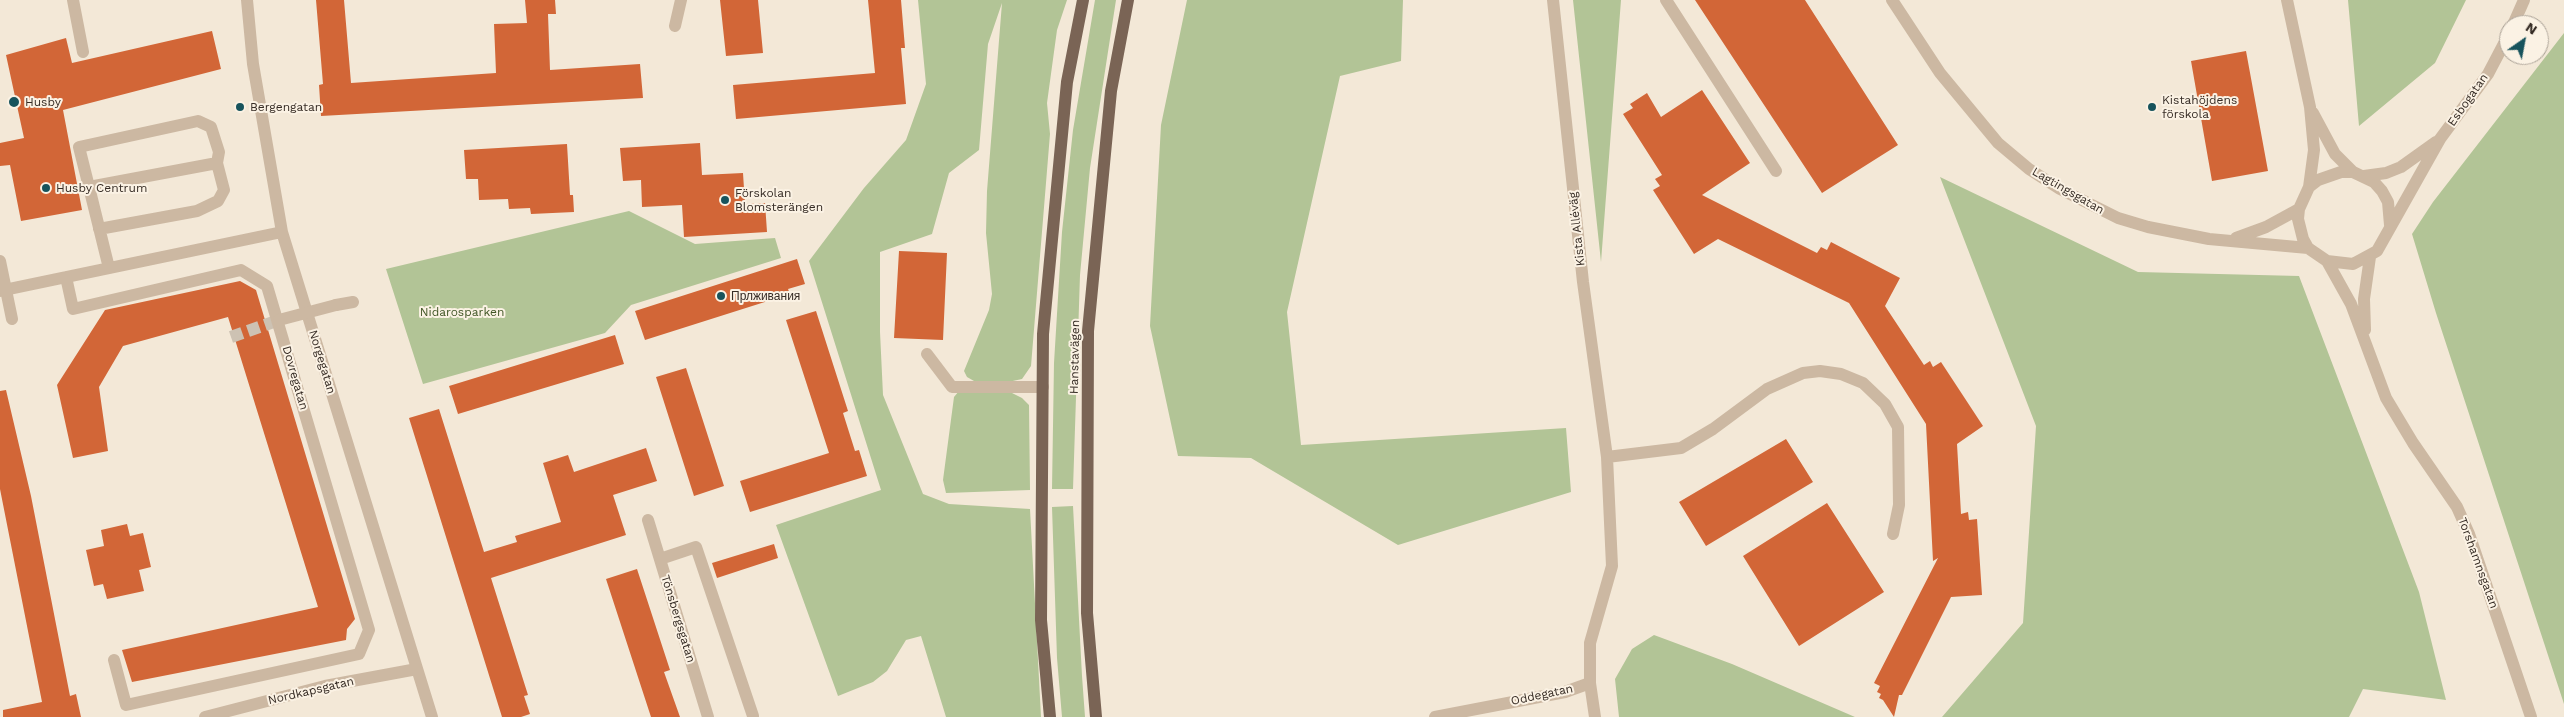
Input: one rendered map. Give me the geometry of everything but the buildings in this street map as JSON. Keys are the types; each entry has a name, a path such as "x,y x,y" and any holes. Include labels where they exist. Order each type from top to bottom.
{"main road":[{"path":"1050,717 1041,620 1043,334 1067,82 1083,0"},
{"name":"Hanstavägen","path":"1096,717 1086,613 1088,331 1111,91 1128,0"}],"street":[{"path":"73,0 83,52"},
{"name":"Norgegatan","path":"247,0 253,64 282,232 432,717"},
{"path":"675,26 681,0"},
{"name":"Kista Alléväg","path":"1552,0 1583,282 1607,457 1612,566 1590,643 1590,683 1595,717"},
{"path":"1666,0 1776,171"},
{"name":"Lagtingsgatan","path":"1892,0 1940,73 1998,142 2029,169 2060,189 2118,218 2178,234 2308,248"},
{"path":"2287,0 2310,106 2314,150 2309,188 2299,209 2299,230 2308,248 2327,261 2345,265 2370,257 2384,243 2390,225 2390,213 2385,196 2374,182 2358,174 2335,154 2310,106"},
{"path":"2517,15 2524,0"},
{"name":"Esbogatan","path":"2390,225 2440,139 2488,74 2499,53"},
{"path":"99,229 197,211 218,201 224,190 217,163 219,152 211,127 198,121 79,147 88,187 99,229 110,268"},
{"name":"Esbogatan","path":"2358,174 2386,173 2401,167 2440,139"},
{"path":"88,187 217,163"},
{"path":"2309,188 2329,174 2358,174"},
{"name":"Lagtingsgatan","path":"2231,240 2266,227 2299,209"},
{"path":"0,291 282,232"},
{"name":"Torshamnsgatan","path":"2366,338 2364,299 2370,257"},
{"path":"0,261 12,319"},
{"name":"Torshamnsgatan","path":"2327,261 2351,304 2366,338 2386,398 2413,444 2457,507 2470,534 2531,717"},
{"name":"Dovregatan","path":"66,277 73,309 241,270 267,286 369,630 359,654 126,705 114,660"},
{"path":"279,320 336,304 353,302"},
{"path":"927,354 952,387 1043,387"},
{"path":"1607,457 1681,448 1713,430 1767,389 1803,372 1820,371 1841,374 1863,384 1871,390 1885,404 1898,427 1899,505 1893,534"},
{"name":"Tönsbergsgatan","path":"648,520 708,717"},
{"path":"660,559 696,547 753,716"},
{"path":"318,664 325,686"},
{"name":"Nordkapsgatan","path":"205,717 325,686 417,669"},
{"name":"Oddegatan","path":"1435,717 1565,692 1590,683"}],"green space":[{"path":"918,0 1067,0 1057,30 1047,103 1050,134 1031,366 1022,379 1008,382 974,381 967,377 964,371 989,310 992,294 986,233 987,191 1002,3 988,44 979,150 949,173 932,234 880,252 880,332 883,395 923,494 949,504 1030,509 1041,717 946,717 921,636 906,640 887,671 873,682 838,696 776,525 881,490 809,261 864,188 906,140 926,84"},
{"path":"1095,0 1116,0 1090,168 1080,275 1073,489 1052,489 1054,363 1062,232 1073,130"},
{"path":"1187,0 1403,0 1401,61 1340,76 1287,312 1301,445 1566,428 1571,492 1398,545 1251,458 1178,456 1150,326 1161,125"},
{"path":"1573,0 1621,0 1601,262"},
{"path":"2348,0 2466,0 2435,63 2359,126"},
{"path":"2564,33 2564,704 2412,234 2433,202 2539,65 2549,65 2549,52"},
{"path":"1940,177 2138,272 2299,276 2419,592 2446,700 2363,689 2349,717 1942,717 2023,623 2036,426"},
{"name":"Nidarosparken","path":"629,211 695,244 775,238 781,258 631,305 605,333 423,384 386,269"},
{"path":"959,391 1012,393 1022,398 1029,405 1030,490 946,493 943,480 954,397"},
{"path":"1073,506 1085,717 1062,717 1057,658 1052,507"},
{"path":"1654,635 1732,664 1855,717 1619,717 1615,679 1632,649"}],"tunnel":[{"path":"231,337 279,320"}],"place":[{"name":"Husby","path":"14,102"},
{"name":"Bergengatan","path":"240,107"},
{"name":"Kistahöjdens förskola","path":"2152,107"},
{"name":"Husby Centrum","path":"46,188"},
{"name":"Förskolan Blomsterängen","path":"725,200"},
{"name":"Прлживания","path":"721,296"}]}
